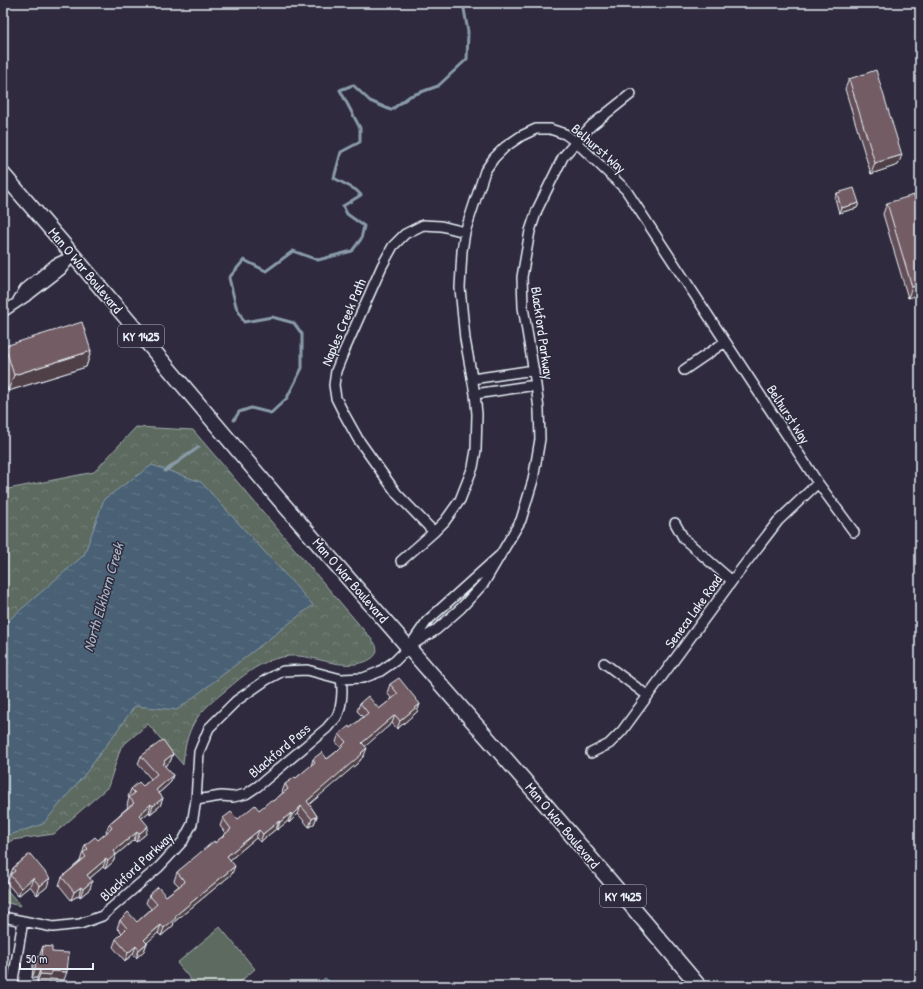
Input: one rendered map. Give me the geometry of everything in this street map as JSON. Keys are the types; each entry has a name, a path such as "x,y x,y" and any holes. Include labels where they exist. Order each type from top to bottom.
{"main road":[{"name":"Man O War Boulevard","path":"3,174 278,498 546,805 699,986"}],"street":[{"name":"Blackford Parkway","path":"409,647 436,630 461,608 484,583 521,520 533,480 540,439 536,385 523,307 522,277 525,252 530,231 542,198 563,157 592,125 631,94"},
{"name":"Belhurst Way","path":"401,561 445,522 460,500 473,467 478,432 475,394 465,339 460,288 462,251 465,232 485,171 494,158 505,147 520,136 536,129 550,129 565,134 576,142 626,190 818,483 854,532"},
{"name":"Naples Creek Path","path":"434,532 398,494 358,439 336,398 334,385 336,371 342,356 382,266 394,246 405,234 423,226 441,226 465,232"},
{"path":"3,312 30,294 61,270 73,255"},
{"path":"684,370 725,342"},
{"path":"472,379 534,370"},
{"path":"475,394 536,385"},
{"name":"Seneca Lake Road","path":"591,753 609,744 622,731 778,520 818,483"},
{"path":"675,523 684,539 732,581"},
{"name":"Blackford Parkway","path":"3,917 54,927 80,924 102,916 159,867 184,841 192,824 196,800 199,752 209,728 236,701 266,680 283,671 307,670 342,679 363,678 379,672 395,661 409,647 427,621 499,556"},
{"path":"604,663 648,696"},
{"name":"Blackford Pass","path":"196,800 221,796 233,797 246,794 258,786 327,728 336,717 340,706 342,679"},
{"path":"12,986 23,921"}],"green space":[{"path":"136,427 193,430 374,642 377,647 377,651 372,658 355,664 338,664 306,657 289,656 270,660 254,668 217,698 195,721 185,748 183,765 148,724 121,747 108,787 54,834 12,840 3,848 3,490 94,472"},
{"path":"3,885 21,906 3,902"},
{"path":"220,927 255,969 235,986 196,986 177,963"}],"water":[{"path":"152,465 201,482 313,605 177,710 135,706 86,773 43,824 3,837 3,625 84,555 104,499"},
{"path":"325,978 335,986 315,986"}],"building":[{"path":"876,70 902,155 875,163 849,79"},
{"path":"854,188 859,203 841,208 837,193"},
{"path":"914,195 920,215 920,285 912,287 887,203"},
{"path":"82,322 91,351 14,375 5,346"},
{"path":"399,678 420,704 400,721 395,715 362,743 367,748 361,753 362,754 307,801 317,816 312,819 301,806 292,815 291,813 263,834 259,830 227,856 235,866 175,916 176,918 164,928 161,925 156,929 144,940 147,943 139,950 136,946 128,953 116,939 127,928 120,920 128,912 137,922 157,904 149,895 158,887 166,896 185,882 177,872 214,841 215,843 231,829 223,818 231,812 238,819 255,805 259,810 288,789 285,784 295,777 296,778 315,762 313,759 322,752 327,759 335,753 346,742 339,734 349,726 350,728 368,713 360,703 368,696 379,709 398,694 390,684"},
{"path":"163,740 173,754 164,761 165,763 163,764 173,775 156,790 163,798 153,806 151,804 139,815 148,826 139,834 137,832 114,851 116,854 108,861 106,859 87,875 92,881 83,889 81,887 74,892 62,877 86,857 83,853 88,849 85,845 95,837 98,840 112,828 109,824 134,803 129,797 135,793 131,789 139,782 143,786 157,774 141,756"},
{"path":"30,854 50,878 40,886 33,878 21,888 10,875 15,871 13,868"},
{"path":"43,946 52,947 52,952 69,953 67,972 51,971 51,975 40,974 40,970 35,970 36,957 42,957"}],"waterway":[{"name":"North Elkhorn Creek","path":"234,420 239,412 251,408 271,413 287,398 302,368 302,334 294,323 272,317 244,322 236,306 229,278 244,260 266,271 293,251 318,260 352,251 361,239 364,226 347,214 343,206 361,195 356,190 334,178 341,152 360,142 360,128 340,90 353,85 370,101 391,110 410,96 438,86 467,59 468,32 463,3"},
{"name":"North Elkhorn Creek","path":"165,471 199,447"}]}
